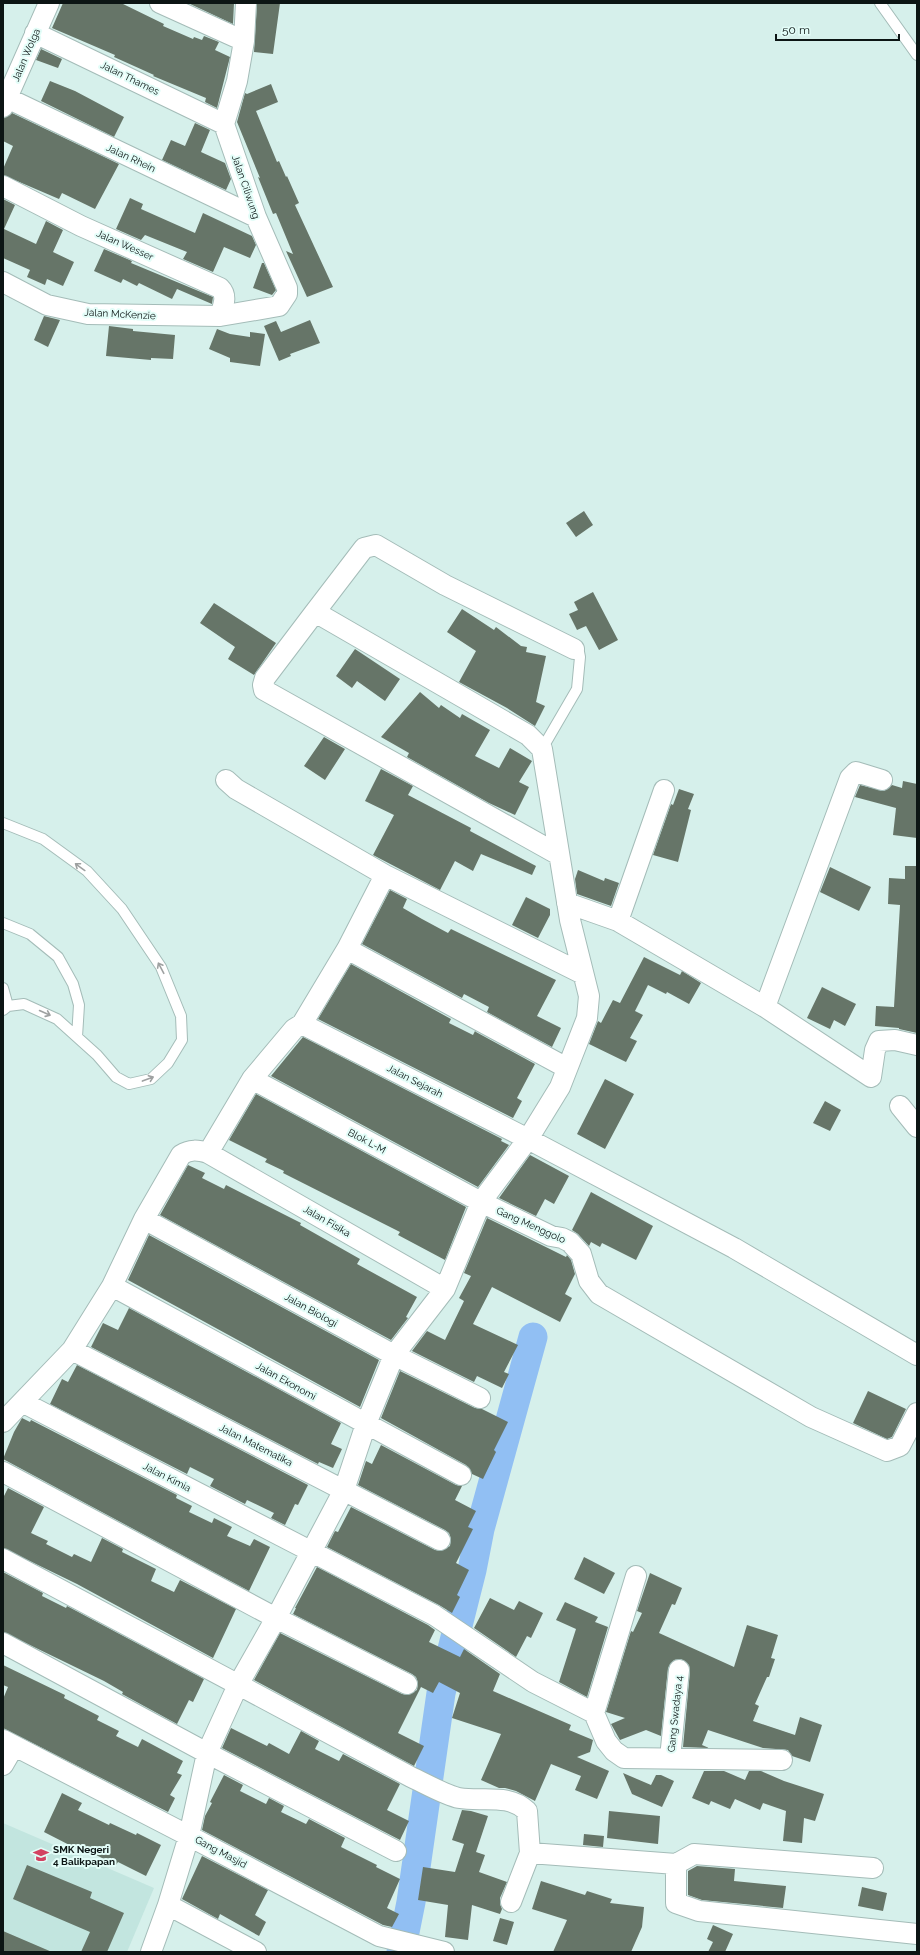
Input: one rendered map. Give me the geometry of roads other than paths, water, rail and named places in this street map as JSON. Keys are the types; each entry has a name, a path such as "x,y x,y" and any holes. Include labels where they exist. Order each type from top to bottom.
{"street":[{"name":"Jalan Wolga","path":"5,103 49,3"},
{"path":"160,3 244,41"},
{"path":"224,124 237,81 244,41 246,3"},
{"name":"Jalan Thames","path":"35,33 224,124"},
{"name":"Jalan Rhein","path":"5,103 256,217"},
{"name":"Jalan Ciliwung","path":"220,316 280,306 287,294 287,288 256,217 224,124"},
{"name":"Jalan Wesser","path":"3,186 82,226 215,285 223,291 224,295 220,316"},
{"name":"Jalan McKenzie","path":"3,282 47,305 88,314 220,316"},
{"path":"559,855 264,690 263,685 265,678 364,548 376,545 445,585 574,649"},
{"path":"150,1952 168,1905 189,1836 207,1753 238,1685 276,1618 344,1490 366,1424 394,1355 445,1289 481,1202 528,1139 560,1087 587,1018 589,996 567,902 542,749 528,735 315,612"},
{"path":"765,1007 850,778 856,772 882,780"},
{"path":"226,780 236,789 385,875 583,974"},
{"path":"618,921 664,790"},
{"path":"3,1422 24,1403 72,1350 112,1286 144,1219 181,1155 186,1152 194,1151 208,1153 252,1079 294,1029 302,1024 347,949 385,875"},
{"path":"567,902 618,921 765,1007 871,1077 875,1050 878,1041 895,1040 917,1045"},
{"path":"347,949 567,1068"},
{"name":"Jalan Sejarah","path":"302,1024 528,1139 734,1248 917,1355"},
{"name":"Blok L-M","path":"252,1079 481,1202"},
{"path":"900,1106 917,1127"},
{"name":"Jalan Fisika","path":"208,1153 445,1289"},
{"name":"Gang Menggolo","path":"481,1202 551,1236 562,1238 570,1242 581,1254 589,1281 599,1294 811,1417 886,1451 900,1446 917,1413"},
{"name":"Jalan Biologi","path":"144,1219 394,1355 480,1398"},
{"name":"Jalan Ekonomi","path":"112,1286 461,1475"},
{"name":"Jalan Matematika","path":"72,1350 440,1540"},
{"name":"Jalan Kimia","path":"24,1403 311,1550 434,1615 533,1682 594,1713"},
{"path":"3,1472 276,1618 407,1684"},
{"path":"3,1559 411,1777 458,1798 510,1800 520,1804 527,1810 530,1853 511,1902"},
{"path":"636,1576 594,1713 606,1741 614,1752 624,1758 782,1760"},
{"path":"3,1643 207,1753 396,1851"},
{"name":"Gang Swadaya 4","path":"670,1758 679,1670"},
{"path":"3,1766 8,1743"},
{"name":"Gang Masjid","path":"8,1743 379,1936 441,1952"},
{"path":"530,1853 676,1864 694,1854 873,1868"},
{"path":"676,1864 676,1902 699,1911 917,1934"},
{"path":"168,1905 256,1952"}],"lane":[{"path":"880,3 917,55"},
{"path":"542,749 577,689 580,657 579,652 574,649"},
{"path":"3,823 42,839 86,871 122,908 161,967 182,1016 182,1040 168,1063 151,1079 129,1084 116,1077 57,1019 24,1004 6,1008 3,988"},
{"path":"3,922 30,934 58,957 73,984 79,1005 77,1037"}],"waterway":[{"path":"401,1952 411,1902 441,1693 472,1570 480,1529 533,1337"}],"place":[{"name":"SMK Negeri 4 Balikpapan","path":"41,1855"}]}
